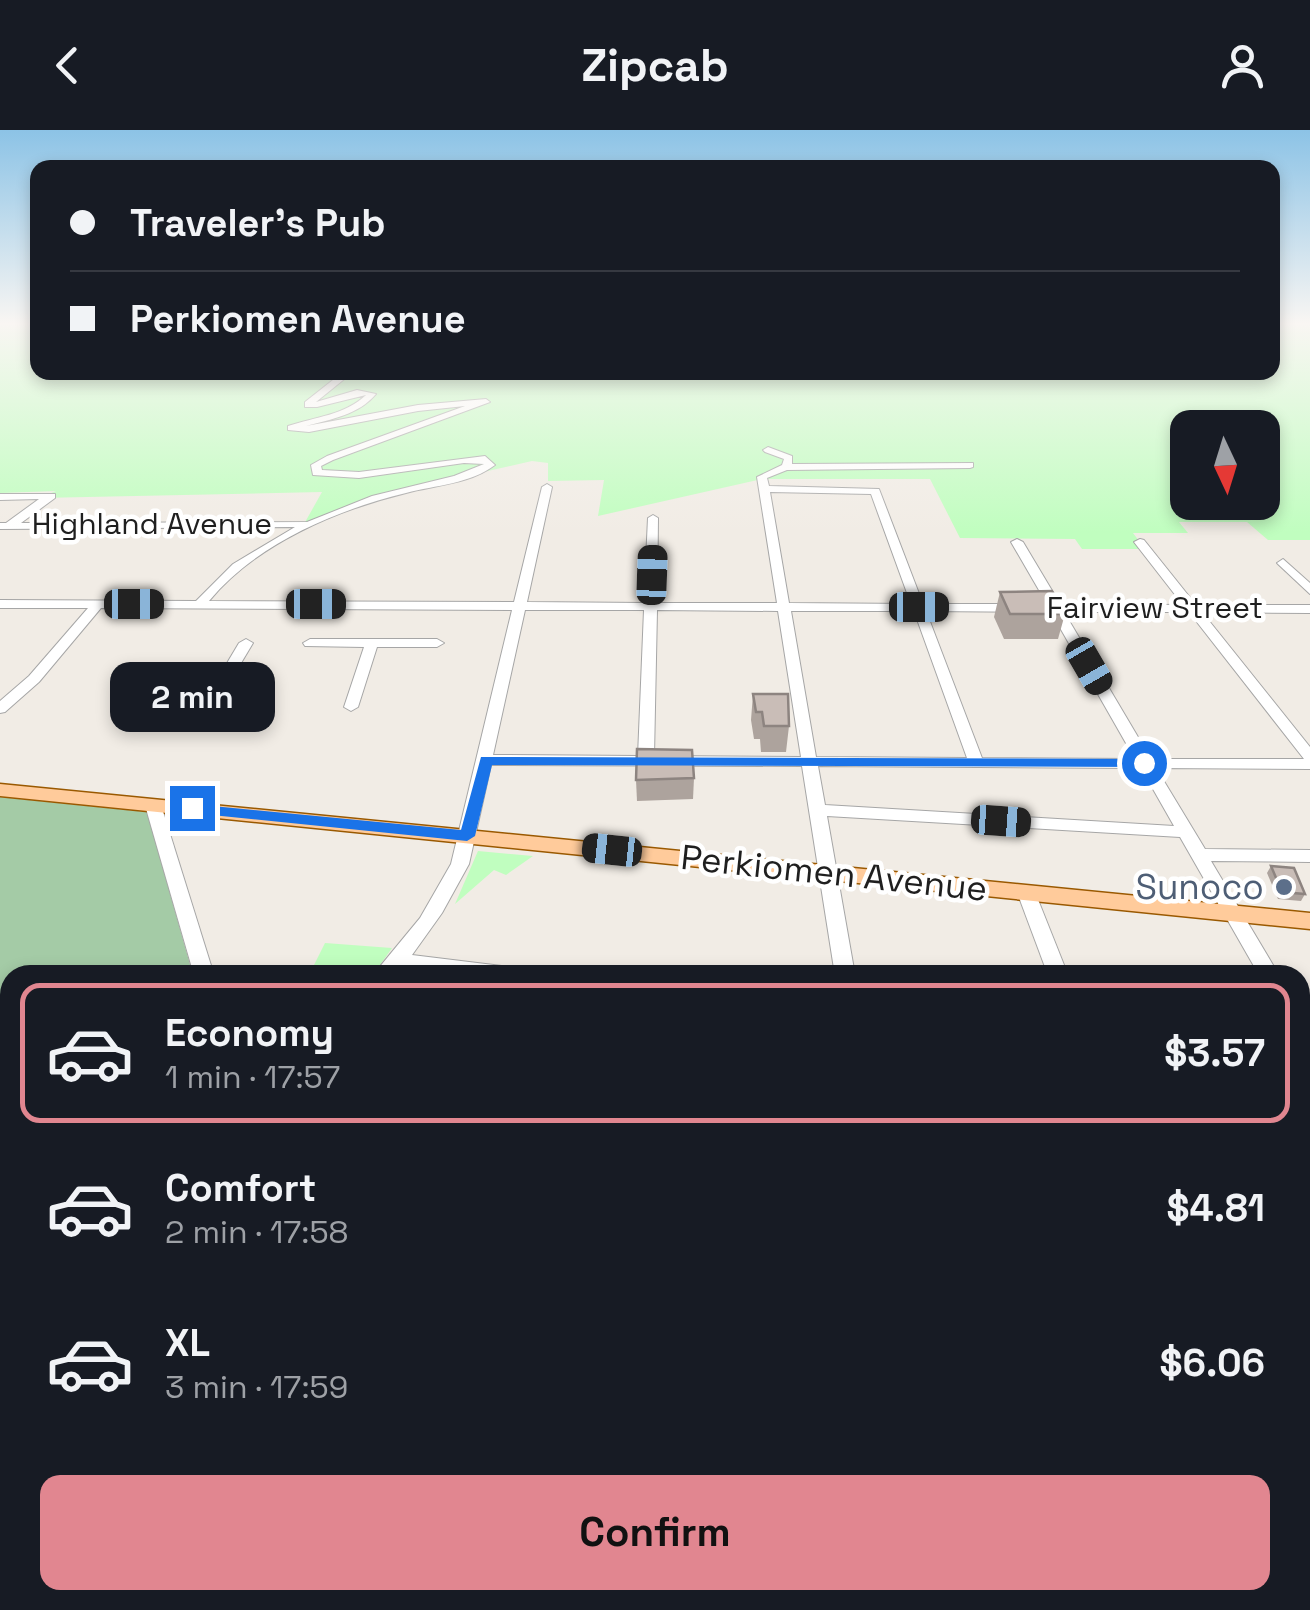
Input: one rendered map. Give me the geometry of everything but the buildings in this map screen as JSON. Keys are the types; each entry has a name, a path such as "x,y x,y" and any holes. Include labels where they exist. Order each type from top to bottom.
{"main road":[{"name":"Perkiomen Avenue","path":"0,790 1310,921"}],"street":[{"path":"322,394 308,405 328,404 351,394"},
{"path":"200,604 223,578 304,524 399,491 468,476 490,465 485,459 454,459 360,474 317,473 316,465 330,458 486,402 426,407 309,429 291,428 326,419 368,400 370,394"},
{"path":"768,450 790,461 762,477 763,489 843,965"},
{"path":"782,467 970,465"},
{"path":"392,965 446,896 467,836 546,487"},
{"path":"763,489 875,491 976,762"},
{"path":"0,498 50,496 5,525"},
{"path":"646,761 653,518"},
{"name":"Highland Avenue","path":"5,525 304,524"},
{"path":"1018,542 1263,965"},
{"path":"1140,542 1310,761"},
{"path":"1283,563 1310,590"},
{"name":"Fairview Street","path":"0,604 1310,609"},
{"path":"0,709 34,679 98,604"},
{"path":"215,695 246,642"},
{"path":"310,642 436,642"},
{"path":"351,707 372,643"},
{"path":"486,760 1310,761"},
{"path":"153,805 201,965"},
{"path":"817,810 1185,832"},
{"path":"1199,855 1310,856"},
{"path":"1026,892 1054,965"}],"green space":[{"path":"0,394 1310,394 1310,540 1268,540 1247,522 1179,522 1188,533 1133,533 1145,549 1082,549 1075,539 960,538 930,479 762,479 598,516 604,480 548,481 548,463 532,461 399,491 304,524 322,492 39,498 56,491 0,493"},
{"path":"0,797 147,812 190,965 0,965"},
{"path":"478,851 533,856 506,875 494,870 455,904"},
{"path":"325,943 392,948 380,965 314,965"}],"place":[{"name":"Sunoco","path":"1284,887"}],"route":[{"path":"192,808 467,836 486,760 1144,763"}]}
